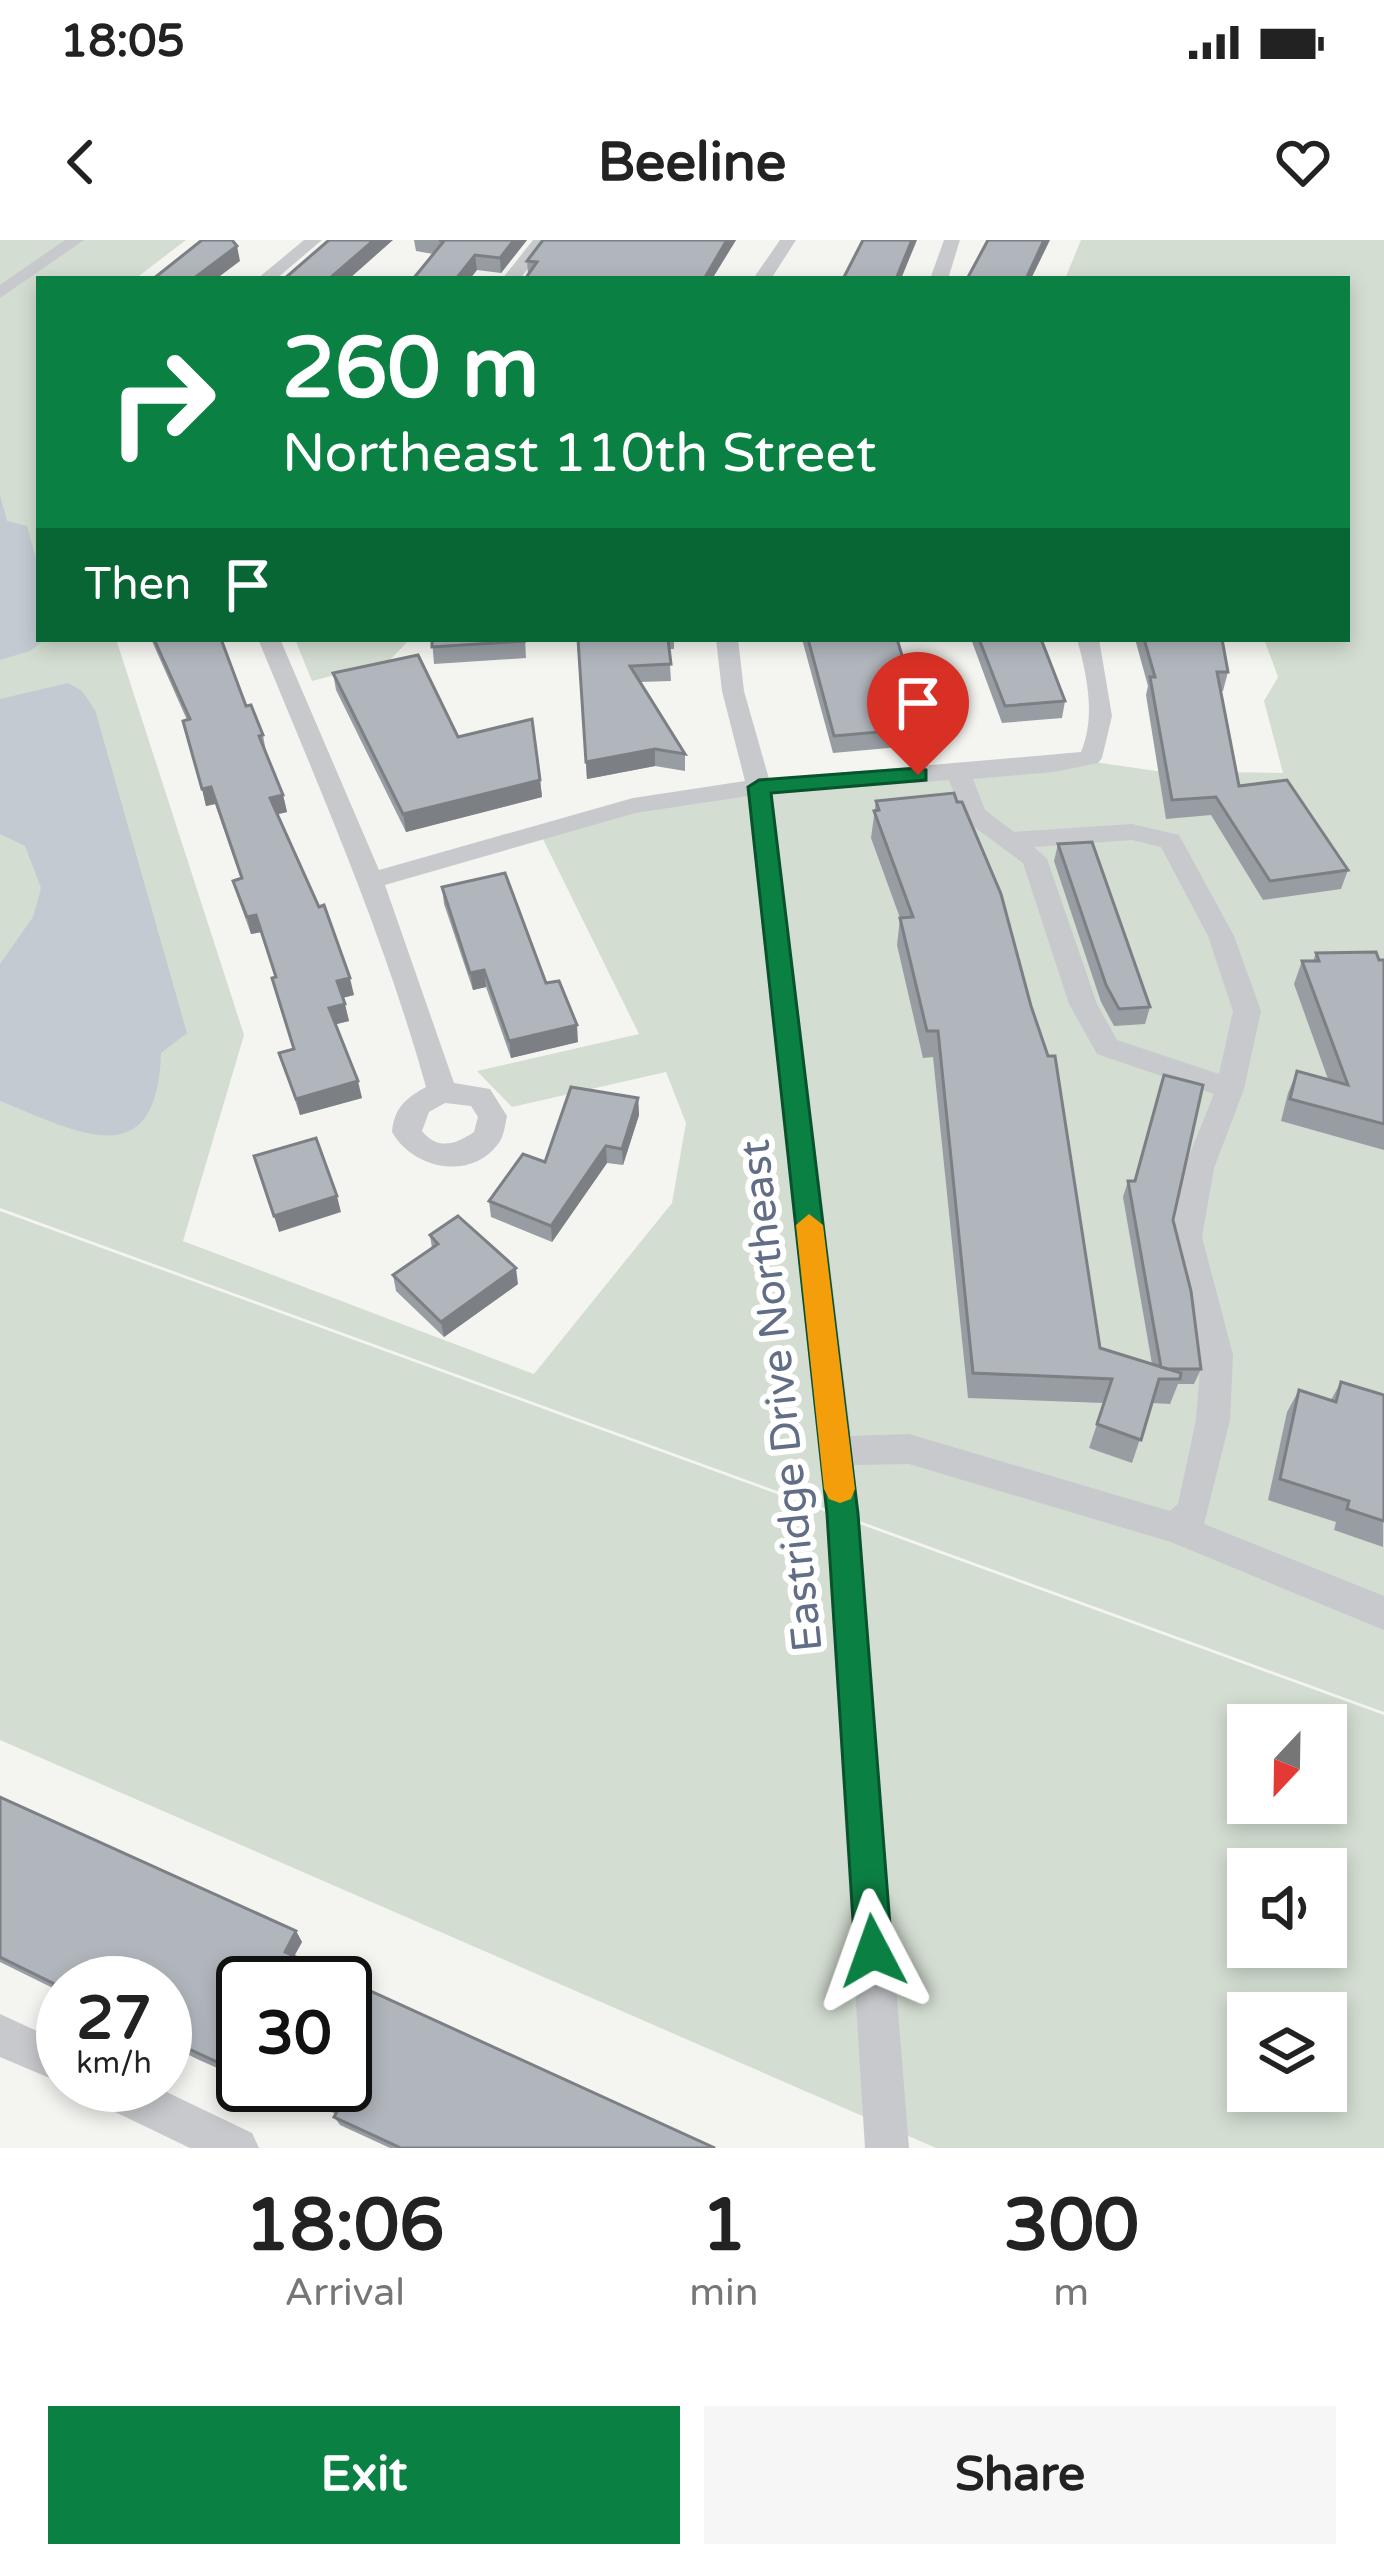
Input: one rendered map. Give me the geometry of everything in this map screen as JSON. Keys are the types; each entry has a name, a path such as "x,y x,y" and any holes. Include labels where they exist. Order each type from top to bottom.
{"street":[{"path":"0,293 76,240"},
{"path":"270,276 314,240"},
{"path":"513,276 542,240"},
{"path":"764,276 788,240"},
{"path":"940,276 952,240"},
{"path":"270,642 372,880 416,1000 442,1092"},
{"name":"Eastridge Drive Northeast","path":"727,642 734,691 759,787 836,1451 887,2148"},
{"path":"372,880 632,806 759,787 1090,758 1101,740 1101,724 1088,642"},
{"path":"958,772 974,814 1034,859 1083,1004 1107,1047 1230,1089"},
{"path":"1010,840 1132,832 1170,841 1221,936 1247,1011 1230,1089 1199,1168 1187,1237 1217,1355 1214,1420 1192,1512 1174,1528"},
{"path":"836,1451 909,1449 1174,1528 1384,1613"},
{"path":"0,2035 36,2052"},
{"path":"162,2112 237,2148"}],"shaded area":[{"path":"0,240 186,240 139,276 36,276 36,642 117,642 244,1035 183,1241 534,1374 672,1203 686,1123 666,1072 512,1107 477,1071 639,1034 539,831 633,806 1081,760 1156,771 1283,773 1264,701 1278,677 1265,642 1350,642 1350,276 1066,276 1081,240 1384,240 1384,1712 0,1208"},
{"path":"0,495 7,521 27,526 36,558 36,642 42,642 0,660"},
{"path":"296,642 407,642 389,661 312,681"},
{"path":"68,683 82,691 95,710 187,1033 161,1053 156,1092 145,1118 128,1131 107,1136 57,1124 0,1101 0,964 33,917 41,888 25,846 0,834 0,699"},
{"path":"0,1211 1384,1715 1384,2148 936,2148 0,1740"}],"building":[{"path":"202,240 232,240 237,246 197,276 157,276"},
{"path":"329,240 374,240 332,276 287,276"},
{"path":"439,240 514,240 500,258 475,255 458,276 415,276 444,241"},
{"path":"543,240 727,240 706,276 527,276 537,262 527,261"},
{"path":"863,240 912,240 897,276 845,276"},
{"path":"988,240 1044,240 1027,276 969,276"},
{"path":"155,642 222,642 246,706 251,705 263,735 259,736 283,795 270,798 319,907 324,905 350,978 337,981 345,1004 329,1008 358,1081 296,1099 279,1053 294,1049 272,978 276,977 256,915 247,917 233,881 242,878 211,787 202,789 183,721 190,719"},
{"path":"432,642 510,642 432,647"},
{"path":"578,642 668,642 671,664 630,666 685,754 655,749 586,762"},
{"path":"809,642 898,642 924,728 834,736"},
{"path":"980,642 1042,642 1065,701 1005,706"},
{"path":"1145,642 1223,642 1228,672 1217,672 1239,786 1287,780 1348,870 1270,881 1216,797 1172,800 1150,677 1155,677"},
{"path":"418,655 458,737 532,719 540,780 403,814 333,673"},
{"path":"954,793 1001,894 1031,1006 1048,1056 1055,1056 1100,1348 1181,1373 1180,1379 1159,1379 1141,1440 1097,1424 1112,1379 973,1373 938,1031 927,1031 900,918 913,917 874,811 879,810 876,801"},
{"path":"1092,842 1150,1007 1119,1009 1106,985 1058,844"},
{"path":"505,873 546,983 559,981 577,1025 509,1041 484,970 470,973 442,887"},
{"path":"1376,952 1384,960 1384,1124 1290,1099 1297,1071 1348,1085 1302,961 1319,961 1316,953"},
{"path":"1164,1075 1203,1085 1173,1220 1191,1291 1201,1369 1161,1367 1128,1181 1135,1181"},
{"path":"571,1087 638,1098 622,1149 606,1146 551,1226 489,1201 523,1154 545,1162"},
{"path":"316,1138 337,1196 274,1216 254,1156"},
{"path":"458,1216 516,1268 441,1322 393,1275 438,1244 430,1235"},
{"path":"1341,1382 1384,1395 1384,1521 1347,1509 1349,1501 1280,1479 1299,1390 1336,1402"},
{"path":"0,1797 296,1931 285,1952 294,1956 216,1956 216,2061 192,2050 192,1956 36,1956 36,1975 0,1957"},
{"path":"372,1992 715,2148 401,2148 334,2117 337,2112 372,2112"}],"slow traffic":[{"path":"809,1225 840,1489"}],"route":[{"path":"873,1951 843,1514 759,787 918,775"}]}
